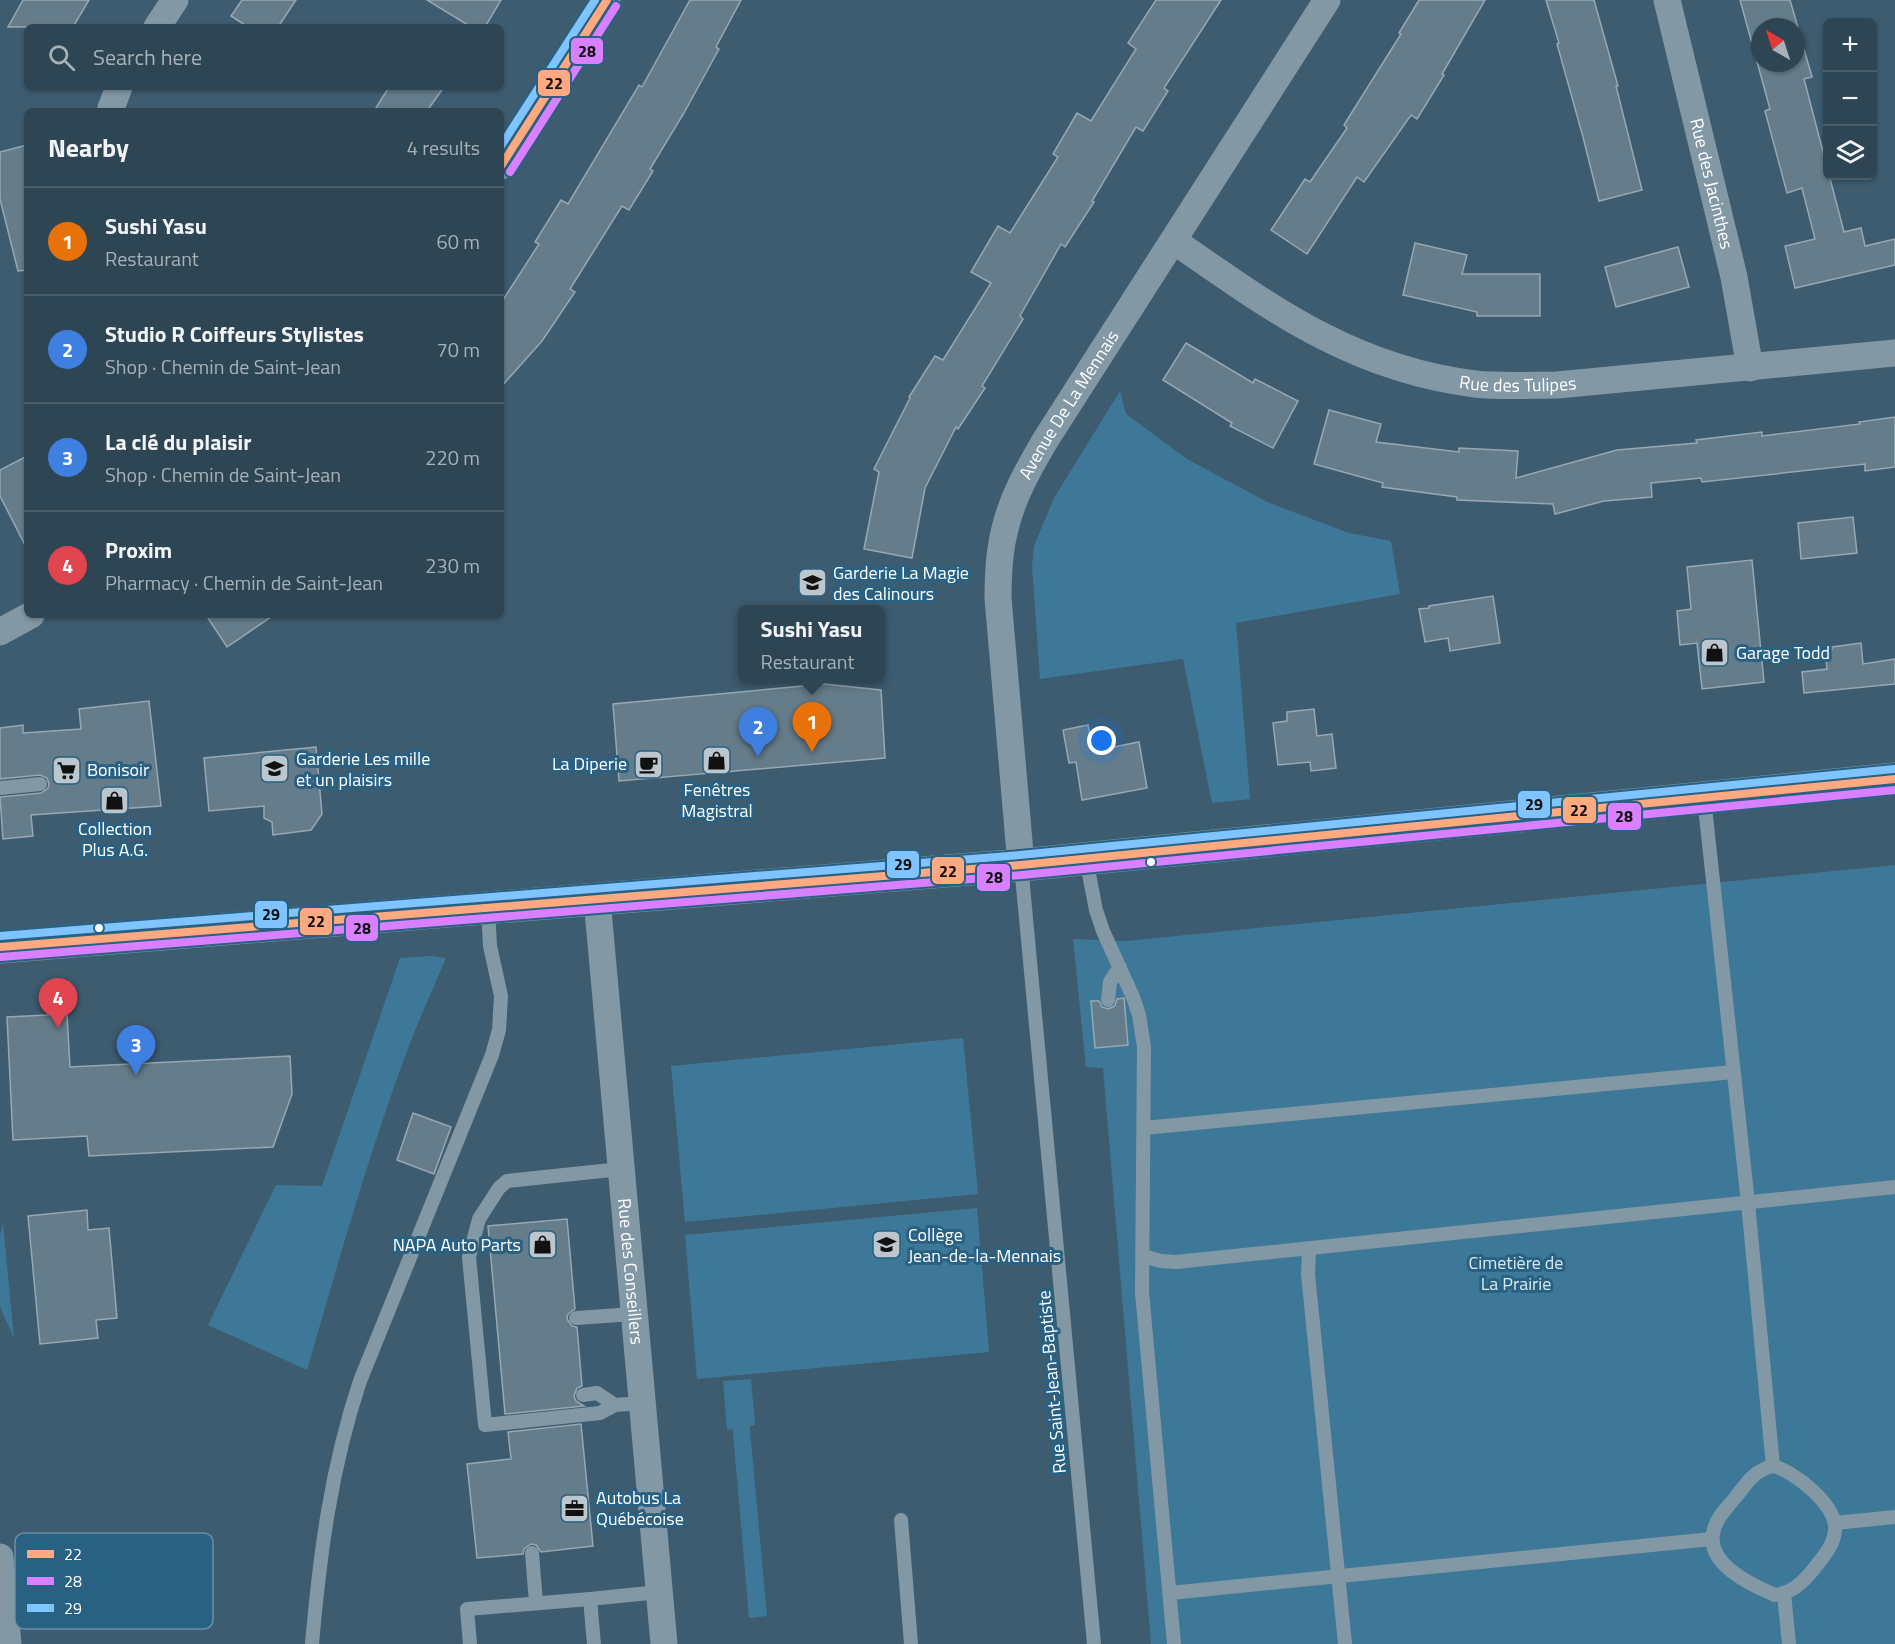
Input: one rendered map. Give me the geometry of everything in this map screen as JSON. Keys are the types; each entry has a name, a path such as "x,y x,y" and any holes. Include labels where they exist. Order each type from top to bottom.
{"main road":[{"path":"0,947 1021,866 1895,779"}],"street":[{"path":"159,24 175,0"},
{"path":"504,161 607,0"},
{"name":"Avenue De La Mennais","path":"1021,866 998,622 1000,559 1004,531 1020,485 1034,459 1327,0"},
{"name":"Rue des Jacinthes","path":"1667,0 1734,277 1750,368"},
{"path":"112,108 118,90"},
{"name":"Rue des Tulipes","path":"1174,241 1285,316 1329,340 1386,364 1449,380 1503,386 1557,385 1895,353"},
{"path":"0,632 26,618"},
{"name":"Rue des Conseillers","path":"597,899 664,1644"},
{"path":"0,1557 8,1644"}],"lane":[{"path":"0,789 40,784"},
{"path":"1704,798 1748,1203 1773,1466"},
{"path":"1086,859 1096,910 1133,997 1143,1036 1142,1292 1174,1644"},
{"name":"Rue Saint-Jean-Baptiste","path":"1021,866 1094,1644"},
{"path":"312,1644 326,1517 346,1424 360,1382 487,1066 499,1030 501,996 490,946 488,907"},
{"path":"1108,1000 1110,982 1120,967"},
{"path":"1144,1128 1733,1072"},
{"path":"621,1168 507,1181 499,1188 479,1219 469,1257 484,1425 600,1413 615,1405 642,1402"},
{"path":"1143,1256 1176,1262 1895,1187"},
{"path":"1309,1249 1308,1274 1345,1644"},
{"path":"576,1318 634,1314"},
{"path":"583,1395 597,1393 615,1405"},
{"path":"1773,1466 1783,1469 1800,1481 1822,1501 1835,1523 1836,1532 1829,1550 1805,1580 1784,1594 1775,1595 1739,1576 1721,1561 1712,1539 1717,1521 1753,1474 1763,1468 1773,1466"},
{"path":"1835,1523 1895,1517"},
{"path":"901,1520 911,1644"},
{"path":"1170,1593 1712,1539"},
{"path":"532,1553 536,1603"},
{"path":"471,1644 467,1609 659,1592"},
{"path":"1784,1594 1789,1644"},
{"path":"590,1599 594,1644"}],"green space":[{"path":"1120,391 1126,414 1187,459 1267,502 1349,533 1391,541 1400,594 1236,623 1250,799 1212,803 1183,659 1040,679 1032,566 1034,546 1054,498"},
{"name":"Cimetière de La Prairie","path":"1895,865 1895,1644 1151,1644 1103,1068 1086,1067 1073,939 1126,941"},
{"path":"431,956 446,958 412,1039 379,1130 307,1370 208,1325 276,1185 322,1186 400,958"},
{"path":"963,1038 978,1194 685,1222 671,1066"},
{"path":"977,1208 989,1352 697,1379 685,1235"},
{"path":"3,1224 14,1338 0,1307 0,1235"},
{"path":"751,1379 755,1425 750,1426 750,1430 767,1616 749,1618 733,1432 732,1429 727,1430 723,1381"}],"building":[{"path":"23,0 89,0 75,24 24,24 24,27 8,27"},
{"path":"242,0 296,0 280,24 243,24 231,16"},
{"path":"427,0 501,0 487,24 466,24"},
{"path":"690,0 741,0 716,47 719,49 650,169 653,171 629,210 622,206 570,289 575,292 542,341 504,384 504,298 539,244 535,242 561,200 568,204 639,85 642,87"},
{"path":"1156,0 1221,0 1164,88 1168,91 1143,131 1136,127 1092,201 1094,202 1065,247 1061,244 1020,316 1023,319 982,386 985,388 958,429 956,427 925,488 912,558 864,549 879,472 874,469 909,397 935,356 943,360 991,283 971,272 998,226 1010,233 1058,157 1053,154 1077,113 1091,121 1136,49 1128,43"},
{"path":"1419,0 1485,0 1417,119 1411,115 1364,182 1357,177 1307,254 1271,230 1305,179 1310,182 1347,128 1344,125 1401,34 1399,33"},
{"path":"1546,0 1594,0 1618,86 1616,86 1642,190 1599,201"},
{"path":"1740,0 1790,0 1795,18 1751,18 1751,40"},
{"path":"1805,52 1812,77 1804,79 1823,152 1823,180 1830,180 1844,232 1861,228 1865,246 1895,239 1895,265 1795,288 1785,246 1815,239 1802,188 1787,193 1765,111 1770,109 1760,72 1805,72"},
{"path":"387,90 442,90 429,108 376,108"},
{"path":"24,146 24,270 18,271 0,199 0,152"},
{"path":"1415,243 1467,255 1462,274 1540,274 1540,316 1477,316 1477,312 1403,295"},
{"path":"1678,247 1689,287 1616,307 1605,267"},
{"path":"1186,343 1253,383 1255,379 1298,401 1273,448 1230,426 1232,423 1163,380"},
{"path":"1329,410 1381,424 1376,442 1459,452 1459,448 1518,451 1516,478 1617,450 1697,443 1696,440 1762,432 1762,436 1860,424 1859,422 1895,417 1895,467 1865,471 1865,464 1702,482 1701,478 1651,483 1652,497 1604,501 1555,514 1553,504 1457,500 1457,497 1382,487 1383,483 1314,464"},
{"path":"24,458 24,543 0,496 0,470"},
{"path":"1853,517 1857,553 1801,559 1798,523"},
{"path":"1752,560 1764,682 1702,689 1697,643 1680,645 1677,611 1691,609 1687,567"},
{"path":"1493,596 1500,643 1450,651 1448,638 1425,642 1419,609"},
{"path":"208,618 270,618 227,647"},
{"path":"1861,643 1863,664 1895,659 1895,684 1804,693 1802,672 1827,669 1825,649"},
{"path":"824,684 881,690 885,758 619,781 613,704"},
{"path":"149,701 161,806 31,815 33,836 3,839 0,797 41,793 48,788 49,784 47,778 40,775 0,779 0,728 23,725 23,733 81,729 79,709"},
{"path":"1314,709 1317,736 1332,734 1336,768 1311,771 1310,762 1278,765 1273,723 1287,721 1287,712"},
{"path":"1088,725 1093,751 1139,742 1147,788 1082,800 1076,762 1069,763 1063,730"},
{"path":"316,747 322,814 311,830 273,835 272,822 264,818 264,806 209,811 204,758"},
{"path":"1124,998 1128,1045 1095,1048 1091,1001 1099,1001 1102,1007 1108,1009 1115,1006 1117,999"},
{"path":"67,1014 70,1067 290,1056 292,1094 273,1147 89,1156 87,1136 13,1140 7,1017"},
{"path":"413,1113 451,1127 434,1174 397,1160"},
{"path":"87,1210 88,1230 109,1228 117,1318 96,1320 98,1338 40,1344 28,1216"},
{"path":"567,1219 575,1309 568,1314 567,1319 572,1326 577,1327 582,1386 577,1388 574,1396 576,1401 584,1406 505,1414 488,1226"},
{"path":"581,1424 593,1546 541,1552 536,1545 531,1544 524,1549 523,1554 477,1558 467,1464 511,1459 508,1432"}],"transit line":[{"name":"29","path":"504,141 595,0"},
{"name":"22","path":"504,161 607,0"},
{"name":"28","path":"510,172 616,6"},
{"name":"29","path":"0,936 1020,855 1894,769"},
{"name":"22","path":"0,947 1021,865 1895,779"},
{"name":"28","path":"1,957 1022,875 1895,790"}],"place":[{"name":"Garderie La Magie des Calinours","path":"812,583"},
{"name":"Garage Todd","path":"1715,653"},
{"name":"Sushi Yasu","path":"812,752"},
{"name":"Studio R Coiffeurs Stylistes","path":"758,757"},
{"name":"Fenêtres Magistral","path":"717,761"},
{"name":"La Diperie","path":"648,764"},
{"name":"Garderie Les mille et un plaisirs","path":"275,769"},
{"name":"Bonisoir","path":"66,770"},
{"name":"Collection Plus A.G.","path":"115,800"},
{"name":"Proxim","path":"58,1028"},
{"name":"La clé du plaisir","path":"136,1075"},
{"name":"NAPA Auto Parts","path":"542,1245"},
{"name":"Collège Jean-de-la-Mennais","path":"887,1245"},
{"name":"Autobus La Québécoise","path":"575,1508"}]}
